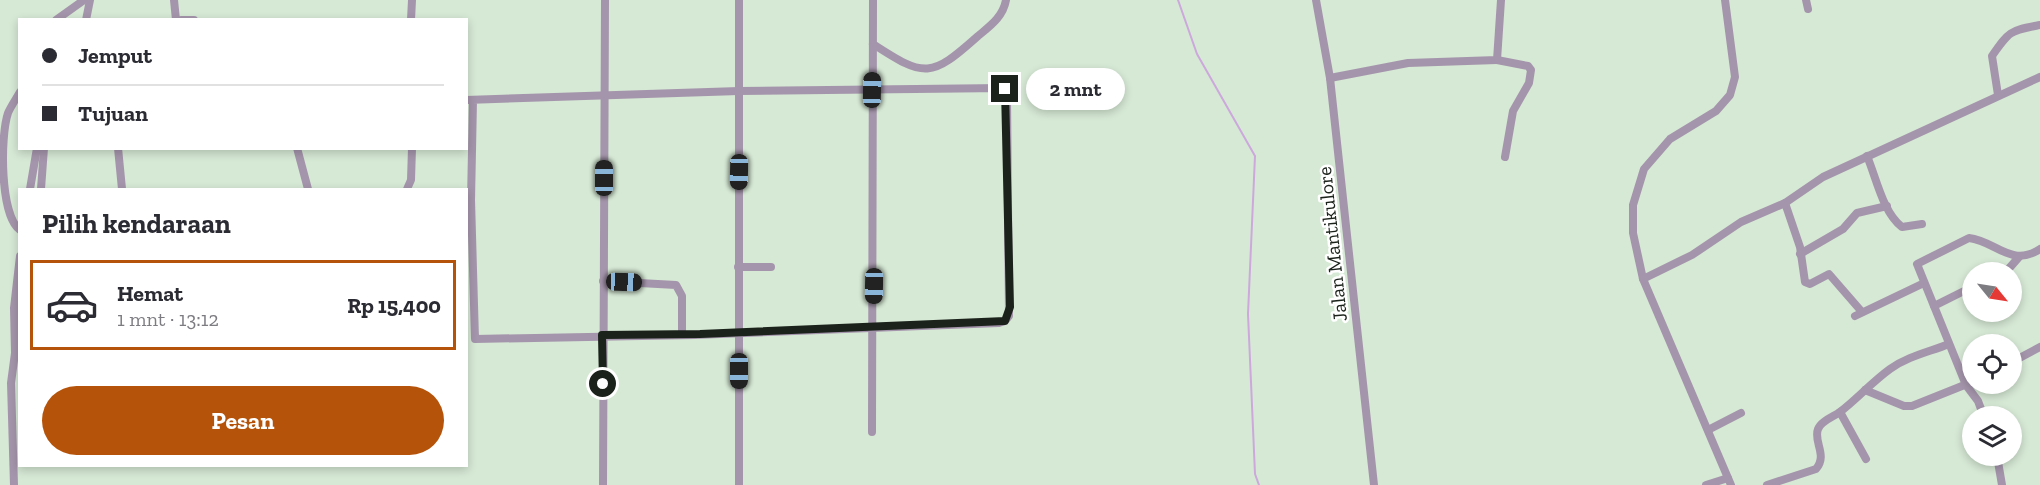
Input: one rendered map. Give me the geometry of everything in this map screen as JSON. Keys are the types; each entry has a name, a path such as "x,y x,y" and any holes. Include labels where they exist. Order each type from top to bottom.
{"street":[{"path":"59,18 84,0"},
{"path":"86,18 90,0"},
{"path":"174,0 176,18"},
{"path":"411,18 412,0"},
{"path":"603,485 605,0"},
{"path":"739,0 739,485"},
{"path":"872,432 873,0"},
{"path":"873,44 908,67 929,69 942,66 993,23 1002,13 1006,0"},
{"name":"Jalan Mantikulore","path":"1316,0 1330,78 1374,485"},
{"path":"1497,60 1500,0"},
{"path":"1706,485 1730,482 1643,279 1633,233 1633,214 1638,185 1644,169 1670,139 1724,103 1733,87 1734,58 1725,0"},
{"path":"1806,0 1808,9"},
{"path":"1998,95 1992,56 2006,35 2016,29 2040,26"},
{"path":"1330,78 1418,62 1497,60 1527,66 1531,70 1529,83 1513,111 1505,157"},
{"path":"1643,279 1692,255 1741,222 1785,202 1823,177 2040,77"},
{"path":"1005,89 1010,307 1005,321 682,334 470,339 470,101 739,92 1005,89"},
{"path":"18,96 7,119 2,182 8,217 18,228"},
{"path":"30,188 37,150"},
{"path":"41,188 44,150"},
{"path":"118,150 122,188"},
{"path":"298,150 308,188"},
{"path":"407,188 411,180 412,150"},
{"path":"1867,156 1887,206 1902,227 1922,224"},
{"path":"1785,202 1800,254 1805,282 1810,284 1829,274 1858,314 1924,283"},
{"path":"1800,254 1838,233 1857,213 1887,206"},
{"path":"1962,369 1949,344 1924,283 1918,262 1962,239 1975,238 2005,254 2019,257"},
{"path":"2015,262 2019,257 2040,249"},
{"path":"738,267 771,267"},
{"path":"14,485 17,349 14,308 18,273"},
{"path":"603,281 676,285 682,296 682,334"},
{"path":"1934,306 1962,292"},
{"path":"1767,485 1818,466 1822,451 1817,432 1819,426 1840,412 1890,369 1911,358 1949,344"},
{"path":"2022,357 2040,347"},
{"path":"1865,390 1904,406 1912,406 1962,386"},
{"path":"1840,412 1866,459"},
{"path":"1708,430 1741,413"},
{"path":"1999,466 2002,485"}],"waterway":[{"path":"1178,0 1197,54 1255,156 1248,314 1255,474 1259,485"}],"route":[{"path":"603,384 602,335 700,334 1005,321 1009,316 1010,307 1007,92 1005,89"}]}
